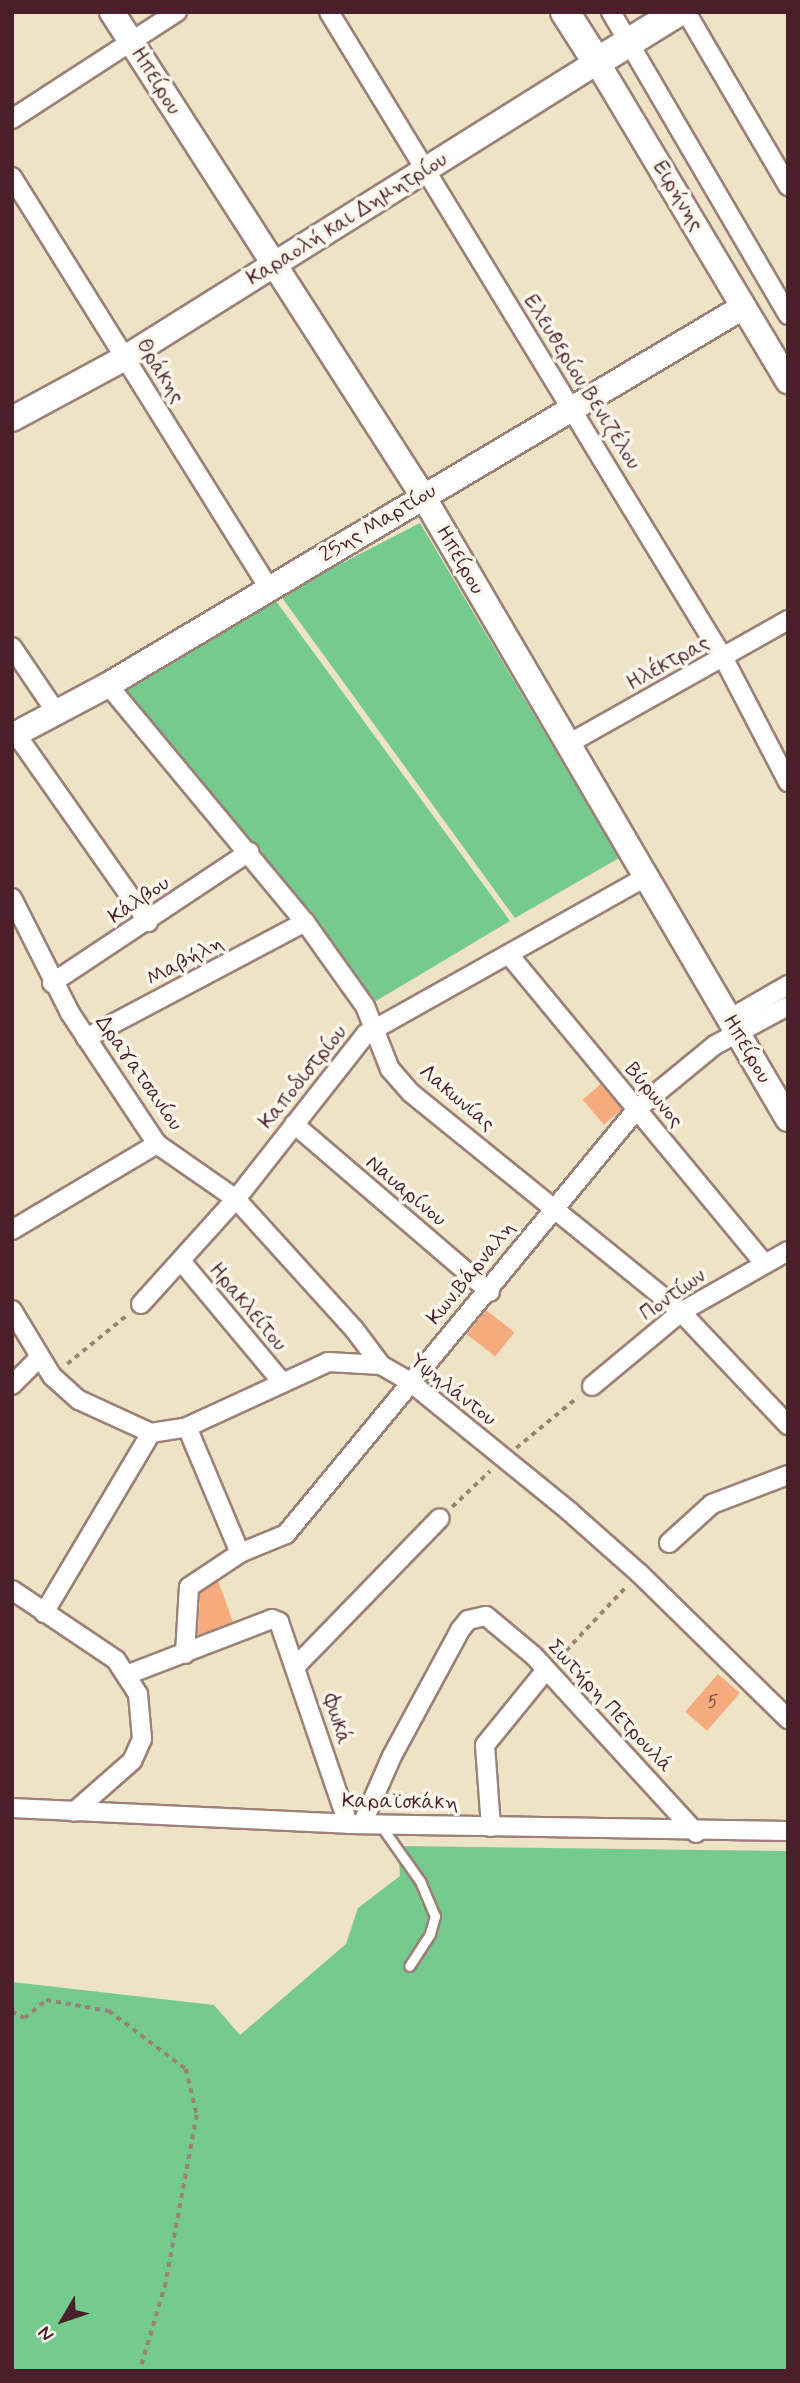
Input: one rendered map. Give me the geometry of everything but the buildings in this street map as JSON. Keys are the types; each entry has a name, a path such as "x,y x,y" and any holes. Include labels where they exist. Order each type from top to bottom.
{"main road":[{"name":"Ειρήνης","path":"565,12 597,62"},
{"name":"Καραολή και Δημητρίου","path":"597,62 678,12"}],"street":[{"name":"Ηπείρου","path":"112,12 272,265 423,496 788,1119"},
{"path":"12,119 177,12"},
{"name":"Ελευθερίου Βενιζέλου","path":"329,12 723,659 788,782"},
{"path":"686,12 788,186"},
{"path":"613,14 788,315"},
{"name":"Καραολή και Δημητρίου","path":"12,419 125,358 597,62"},
{"name":"Ειρήνης","path":"597,62 788,381"},
{"name":"Θράκης","path":"12,177 269,589"},
{"name":"25ης Μαρτίου","path":"14,735 108,685 743,307"},
{"name":"Ηλέκτρας","path":"568,744 788,621"},
{"path":"12,647 56,712"},
{"name":"Λακωνίας","path":"108,685 249,852 304,922 365,1006 390,1069 411,1093 553,1205 681,1312 788,1425"},
{"path":"14,735 148,922"},
{"name":"Κάλβου","path":"52,983 148,922 249,852"},
{"name":"Καποδιστρίου","path":"141,1304 236,1199 294,1124 374,1030 510,956 646,877"},
{"name":"Δραγατσανίου","path":"12,898 19,930 86,1038 157,1144 236,1199 354,1329 380,1365"},
{"name":"Μαβήλη","path":"86,1038 304,922"},
{"name":"Βύρωνος","path":"510,956 764,1263"},
{"name":"Κων.Βάρναλη","path":"185,1654 186,1592 240,1553 286,1534 410,1381 490,1292 553,1205 637,1109 788,985"},
{"name":"Κων.Βάρναλη","path":"734,1027 788,1006"},
{"name":"Ναυαρίνου","path":"294,1124 490,1292"},
{"path":"12,1230 157,1144"},
{"name":"Ποντίων","path":"592,1387 681,1312 788,1251"},
{"name":"Ηρακλείτου","path":"181,1261 281,1381"},
{"path":"12,1310 39,1359 52,1376 79,1400 151,1433 44,1613"},
{"path":"12,1385 39,1359"},
{"name":"Υψηλάντου","path":"151,1433 187,1427 281,1381 328,1362 380,1365 410,1381 639,1573 788,1719"},
{"path":"187,1427 240,1553"},
{"path":"669,1543 712,1504 788,1475"},
{"path":"296,1666 440,1518"},
{"path":"12,1590 116,1660 128,1674 138,1694 142,1739 132,1761 117,1779 74,1812"},
{"name":"Σωτήρη Πετρουλά","path":"363,1823 392,1756 460,1630 468,1620 486,1616 546,1670 696,1833"},
{"name":"Φωκά","path":"185,1654 272,1619 284,1628 296,1666 363,1823"},
{"path":"128,1674 185,1654"},
{"path":"491,1827 485,1745 546,1670"},
{"name":"Καραϊσκάκη","path":"12,1808 491,1827 696,1833 788,1831"}],"lane":[{"path":"363,1823 420,1881 435,1916 409,1966"}],"path":[{"path":"52,1376 141,1304"},
{"path":"546,1670 639,1573"},
{"path":"12,2011 24,2018 46,2000 109,2011 186,2069 197,2115 166,2283 140,2371"}],"green space":[{"path":"420,523 619,858 515,918 280,595"},
{"path":"276,601 510,921 376,1001 119,684"},
{"path":"398,1846 788,1851 788,2371 12,2371 12,1982 214,2005 240,2035 346,1944 358,1908 400,1876"}]}
